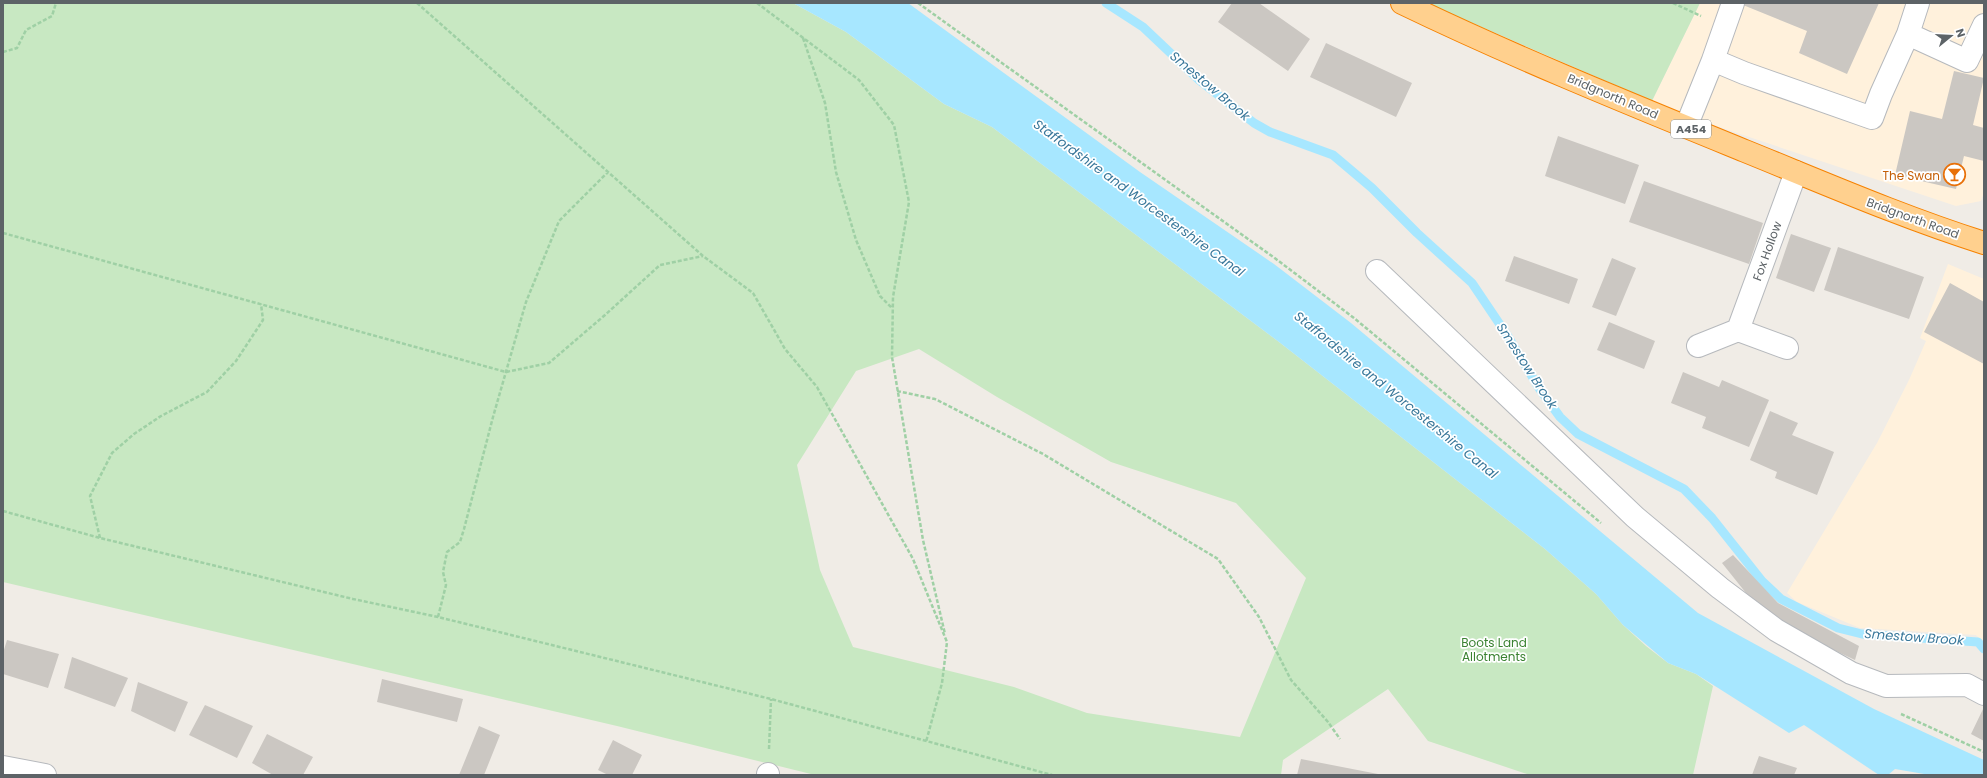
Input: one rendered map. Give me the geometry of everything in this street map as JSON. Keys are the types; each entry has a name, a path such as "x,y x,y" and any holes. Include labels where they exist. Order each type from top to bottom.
{"highway":[{"name":"Bridgnorth Road","path":"1402,3 1465,33 1686,127 1926,224 1984,243"}],"street":[{"path":"1686,127 1713,60 1733,3"},
{"path":"1713,60 1744,73 1872,118 1908,34 1918,3"},
{"path":"1908,34 1967,61 1984,25"},
{"name":"Fox Hollow","path":"1738,330 1796,172"},
{"path":"1377,272 1635,517 1720,588 1776,630 1851,673 1886,686 1967,685 1984,694"},
{"path":"1698,346 1738,330 1787,348"},
{"path":"3,767 45,775"}],"path":[{"path":"3,52 17,48 26,30 52,16 56,3"},
{"path":"417,3 703,256 753,294 785,349 817,387 913,559 947,642"},
{"path":"757,3 859,80 894,125 909,202 893,297 892,357 923,540 947,642 942,683 926,742"},
{"path":"918,3 1276,259 1354,318 1604,526"},
{"path":"1672,3 1724,27"},
{"path":"803,38 825,103 836,172 856,240 880,296 893,309"},
{"path":"438,617 446,585 443,572 447,552 460,542 526,302 559,221 608,172"},
{"path":"3,233 506,372 549,363 606,315 660,265 703,256"},
{"path":"100,538 90,496 112,453 134,434 161,416 207,392 236,361 263,320 261,304"},
{"path":"897,391 935,399 1043,454 1218,559 1259,617 1291,680 1328,722 1340,739"},
{"path":"3,512 100,538 438,617 771,699 1052,775"},
{"path":"768,774 771,699"},
{"path":"1897,712 1984,752"}],"shaded area":[{"path":"1700,3 1984,3 1984,192 1981,201 1956,206 1695,119 1652,101"},
{"path":"1948,264 1984,279 1984,643 1976,635 1860,628 1797,602 1787,593 1877,443 1909,380 1926,341 1920,338"}],"green space":[{"name":"Boots Land Allotments","path":"3,3 793,3 846,32 944,104 992,127 1279,342 1545,549 1596,594 1623,625 1646,646 1668,663 1696,674 1713,686 1693,775 1530,775 1428,741 1388,689 1283,760 1281,775 815,775 617,726 3,582","holes":["919,349 997,397 1111,462 1236,503 1306,578 1240,737 1087,713 1014,687 853,647 820,570 797,465 856,371"]},
{"path":"1426,3 1700,3 1652,101"}],"water":[{"name":"Staffordshire and Worcestershire Canal","path":"793,3 908,3 1140,172 1274,264 1351,323 1698,613 1874,709 1984,760 1984,775 1930,775 1895,769 1888,775 1879,775 1804,725 1789,733 1696,674 1668,663 1623,625 1596,594 1545,549 1279,342 992,127 944,104 846,32"}],"building":[{"path":"1232,3 1259,3 1310,39 1288,71 1218,22"},
{"path":"1744,3 1879,3 1847,74 1799,53 1807,31 1743,5"},
{"path":"1326,43 1412,83 1396,117 1310,77"},
{"path":"1954,71 1984,78 1973,125 1984,128 1984,161 1964,156 1956,189 1895,175 1910,111 1942,119"},
{"path":"1558,136 1639,165 1625,204 1545,176"},
{"path":"1644,181 1763,223 1749,264 1629,222"},
{"path":"1791,234 1831,248 1814,292 1776,278"},
{"path":"1838,247 1924,277 1909,319 1824,290"},
{"path":"1514,256 1578,279 1569,304 1505,281"},
{"path":"1612,258 1636,268 1616,316 1592,307"},
{"path":"1950,283 1984,302 1984,364 1924,332"},
{"path":"1609,322 1655,341 1644,369 1597,350"},
{"path":"1683,372 1719,387 1722,380 1769,400 1749,447 1702,428 1706,417 1671,403"},
{"path":"1770,411 1798,423 1792,435 1834,452 1817,495 1775,478 1777,472 1750,460"},
{"path":"1733,555 1778,603 1859,646 1855,660 1766,618 1722,563"},
{"path":"7,640 59,654 48,688 3,674 3,653"},
{"path":"72,657 128,678 115,707 64,688"},
{"path":"382,679 463,699 457,722 377,702"},
{"path":"138,682 188,702 175,732 131,711"},
{"path":"205,705 253,726 237,758 189,735"},
{"path":"1984,707 1984,741 1971,734"},
{"path":"479,726 500,735 484,775 459,775"},
{"path":"267,734 313,757 303,775 273,775 252,763"},
{"path":"613,740 642,755 632,775 608,775 598,770"},
{"path":"1759,756 1797,768 1794,775 1752,775"},
{"path":"1301,759 1378,774 1297,775"}],"waterway":[{"name":"Smestow Brook","path":"1106,3 1143,27 1199,80 1254,123 1270,132 1333,155 1372,188 1417,233 1472,283 1507,335 1539,388 1560,417 1578,434 1684,489 1712,518 1762,581 1781,599 1838,628 1862,634 1978,642 1984,649"}],"place":[{"name":"The Swan","path":"1955,175"}]}
